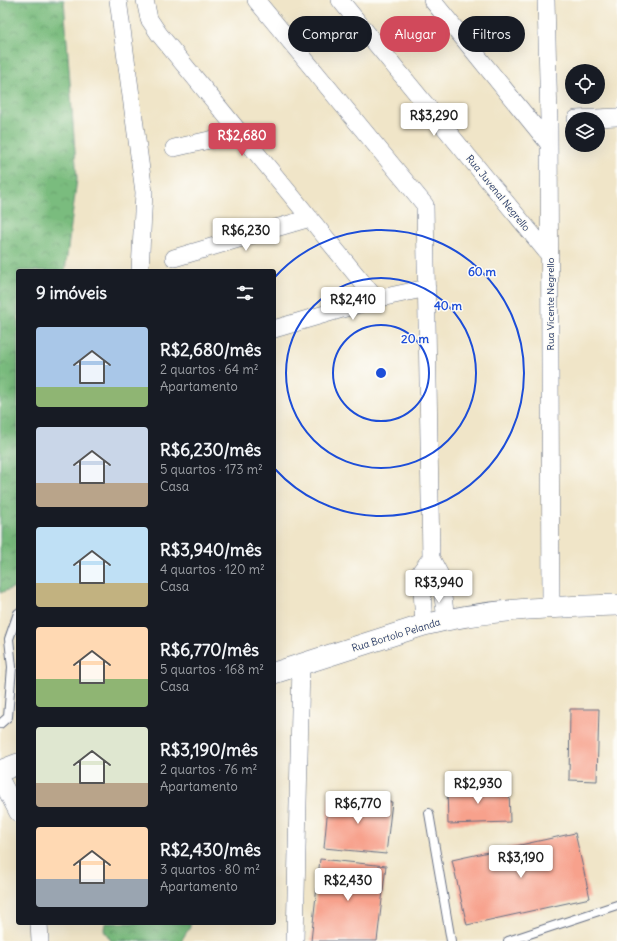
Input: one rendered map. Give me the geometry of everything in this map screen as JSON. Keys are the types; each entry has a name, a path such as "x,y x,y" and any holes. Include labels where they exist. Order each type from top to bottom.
{"street":[{"path":"118,0 144,192 140,269"},
{"path":"145,0 146,12 152,25 376,299"},
{"path":"256,0 425,205 431,558 440,575 446,620"},
{"name":"Rua Juvenal Negrello","path":"340,0 550,256"},
{"path":"432,0 550,144"},
{"name":"Rua Vicente Negrello","path":"546,0 550,120 551,607"},
{"path":"605,118 617,117"},
{"path":"550,120 565,119"},
{"path":"174,148 240,133"},
{"path":"174,258 310,218"},
{"path":"276,328 376,299 427,288"},
{"path":"424,625 421,571 431,558"},
{"name":"Rua Bortolo Pelanda","path":"276,672 424,625 446,620 551,607 617,605"},
{"path":"295,941 301,664"},
{"path":"0,771 16,765"},
{"path":"0,778 16,809"},
{"path":"39,925 40,941"}],"lane":[{"path":"0,724 8,717 12,667 9,639 16,619"},
{"path":"429,813 451,941"},
{"path":"508,941 617,906"}],"green space":[{"path":"0,0 64,0 77,179 65,269 16,269 16,587 0,593"},
{"path":"105,925 190,925 181,941 111,941 104,930"}],"building":[{"path":"570,709 599,709 597,781 569,780"},
{"path":"509,786 510,822 448,824 447,787"},
{"path":"329,796 392,802 386,854 324,848"},
{"path":"575,833 590,898 467,925 452,860"},
{"path":"320,859 386,866 377,941 311,941"}]}
